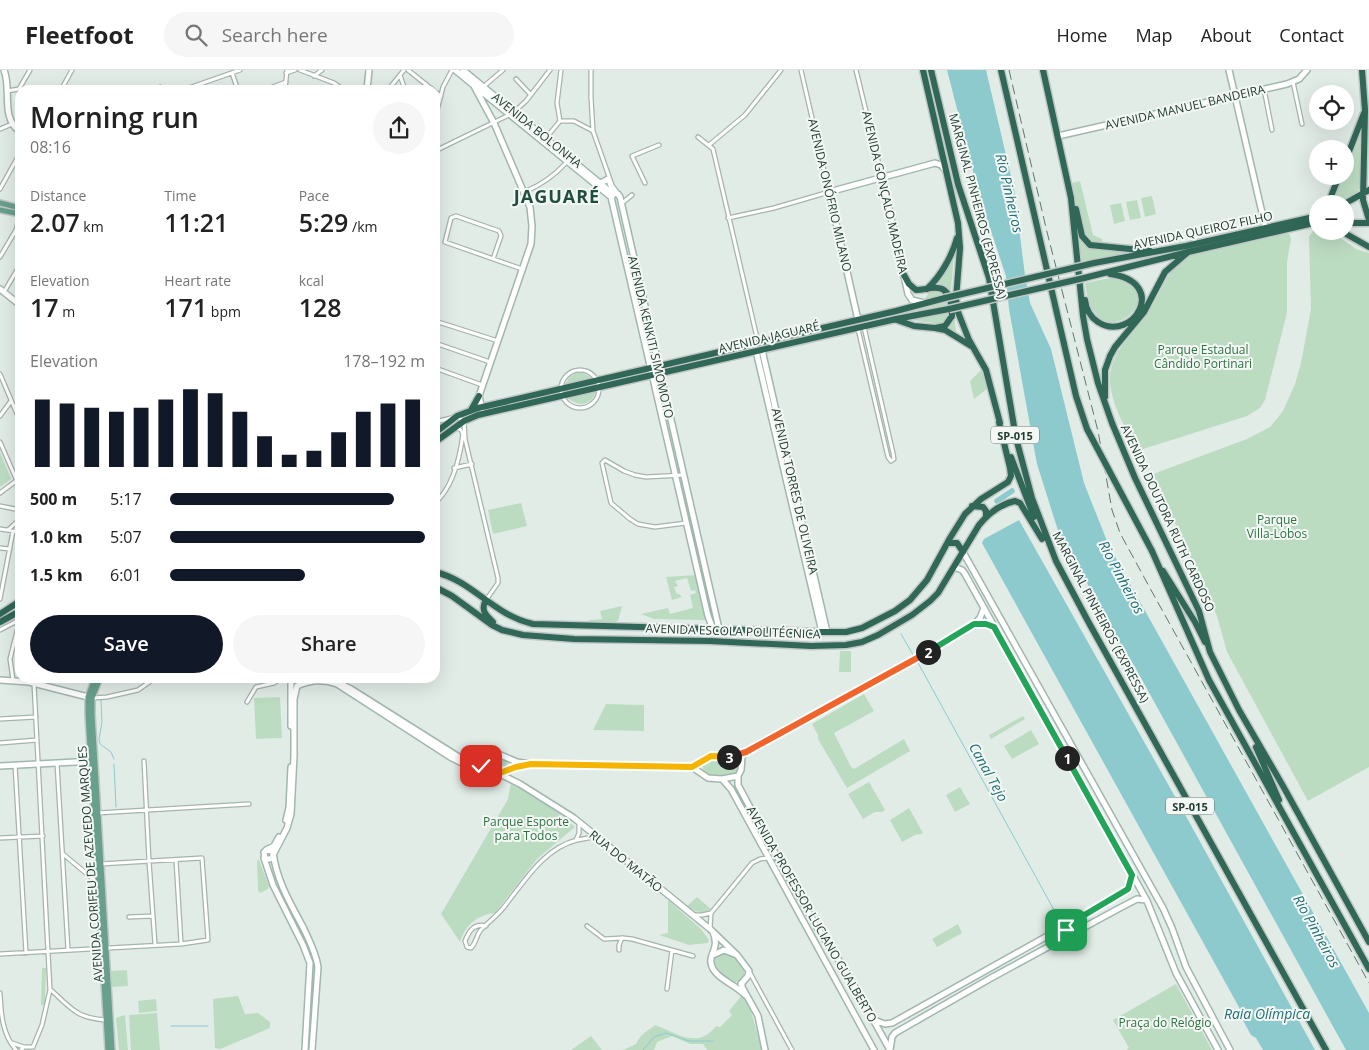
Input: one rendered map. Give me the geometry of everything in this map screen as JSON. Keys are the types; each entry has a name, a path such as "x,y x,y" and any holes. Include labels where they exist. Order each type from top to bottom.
{"highway":[{"path":"923,70 956,213 960,258 957,306 964,329 983,362 989,377 999,422 1042,539 1056,561"},
{"name":"MARGINAL PINHEIROS (EXPRESSA)","path":"931,70 958,184 989,278 1020,454 1035,508 1056,561 1326,1050"},
{"path":"1001,70 1076,396 1087,429 1152,551 1210,680 1369,969"},
{"name":"AVENIDA DOUTORA RUTH CARDOSO","path":"1043,70 1071,198 1087,339 1104,401 1135,478 1200,611 1210,652 1253,734 1369,942"},
{"path":"1354,223 1369,222 1364,207 1366,191 1364,153 1366,94 1362,70"},
{"path":"1353,140 1365,110"},
{"path":"1354,198 1366,191"},
{"path":"1071,198 1075,203 1082,236 1088,243 1097,246 1154,252"},
{"name":"AVENIDA QUEIROZ FILHO","path":"947,310 1106,273 1309,219"},
{"name":"AVENIDA QUEIROZ FILHO","path":"942,298 1094,263 1309,224"},
{"path":"926,289 949,259 955,247 958,232"},
{"path":"1354,238 1369,247"},
{"path":"1104,401 1105,375 1110,356 1119,341 1144,312 1165,272 1188,252"},
{"path":"1080,286 1084,292 1086,307 1094,319 1108,326 1125,325 1140,310 1142,300 1139,289 1134,281 1128,278 1106,273"},
{"path":"904,275 914,289 939,288 943,290 951,301 952,312 950,320 945,326 935,328"},
{"name":"AVENIDA JAGUARÉ","path":"655,371 758,343 924,304 942,298"},
{"name":"AVENIDA JAGUARÉ","path":"440,429 457,416 470,410 482,410 655,371 759,351 896,319 947,310"},
{"path":"896,319 914,326 935,328 951,333 973,346"},
{"path":"470,410 479,396"},
{"name":"AVENIDA JAGUARÉ","path":"440,438 464,420 482,410"},
{"name":"AVENIDA ESCOLA POLITÉCNICA","path":"440,574 455,579 509,616 532,624 824,632 855,630 903,606 921,590 959,522 972,506 1007,483 1010,478 1009,461 999,422"},
{"name":"AVENIDA ESCOLA POLITÉCNICA","path":"440,590 502,630 532,636 811,646 853,644 885,632 917,612 930,601 938,593 973,533 986,517 1004,504 1012,501 1022,505 1042,539"},
{"path":"972,506 983,507 986,517"},
{"path":"946,545 948,543 957,544 963,552"},
{"path":"1160,569 1168,576 1210,652"},
{"path":"486,600 483,608 485,614 502,630"},
{"path":"0,614 15,604"},
{"path":"0,622 15,614"},
{"path":"880,619 876,628 885,632"},
{"path":"612,639 615,631 613,626"},
{"path":"716,629 721,637 735,642"},
{"path":"811,646 821,640 824,632"},
{"path":"1253,734 1254,742 1289,824"}],"main road":[{"path":"0,203 15,205"},
{"path":"0,210 15,214"},
{"name":"AVENIDA CORIFEU DE AZEVEDO MARQUES","path":"94,683 90,698 92,761 112,1041 110,1050"},
{"name":"AVENIDA CORIFEU DE AZEVEDO MARQUES","path":"90,698 98,683"},
{"name":"AVENIDA CORIFEU DE AZEVEDO MARQUES","path":"104,948 106,1020 110,1050"},
{"path":"106,1020 108,1021 110,1039 112,1041"}],"street":[{"path":"4,70 8,108 12,124 15,127"},
{"path":"21,85 30,70"},
{"path":"64,85 72,70"},
{"path":"197,85 240,70"},
{"path":"286,85 287,72 295,70"},
{"path":"300,70 337,85"},
{"path":"314,76 322,70"},
{"path":"368,85 370,70"},
{"path":"392,85 404,70"},
{"path":"408,70 427,85"},
{"path":"440,100 446,80 454,70 481,91 530,206 531,244 482,384 479,396 482,410"},
{"name":"AVENIDA BOLONHA","path":"463,70 481,91 546,138 616,197"},
{"path":"481,91 503,70"},
{"path":"440,149 512,113 532,95 550,70"},
{"path":"546,138 560,121 557,103 561,70"},
{"path":"592,70 593,131 616,197"},
{"path":"709,145 745,115 781,70"},
{"name":"AVENIDA ONÓFRIO MILANO","path":"801,70 858,320"},
{"name":"AVENIDA GONÇALO MADEIRA","path":"856,70 906,287 910,297 915,302 924,304"},
{"path":"1229,70 1266,231"},
{"name":"AVENIDA MANUEL BANDEIRA","path":"1058,136 1293,82 1307,70"},
{"path":"232,72 236,85"},
{"path":"400,75 403,85"},
{"path":"516,80 532,95"},
{"path":"278,85 286,82"},
{"path":"1293,82 1302,124"},
{"path":"1264,89 1272,130"},
{"path":"7,91 15,90"},
{"path":"1364,153 1366,94"},
{"name":"AVENIDA BOLONHA","path":"512,113 567,162 616,197"},
{"path":"560,121 574,121 593,131"},
{"path":"0,129 12,124"},
{"path":"698,137 713,149 758,343"},
{"path":"645,183 632,155 659,145"},
{"path":"728,218 774,208 935,163 939,158 941,148"},
{"path":"0,189 15,162"},
{"path":"524,192 544,183 567,162"},
{"path":"935,163 942,166 946,171"},
{"path":"601,183 608,176"},
{"name":"AVENIDA KENKITI SIMOMOTO","path":"616,197 636,270 676,476 694,553 716,629"},
{"name":"AVENIDA KENKITI SIMOMOTO","path":"616,197 629,271 683,474 716,629"},
{"path":"493,259 501,236 499,231 456,216 451,218 445,242 493,259 523,269"},
{"path":"0,257 15,232"},
{"path":"629,271 636,270"},
{"path":"15,272 2,290 15,301"},
{"path":"440,323 498,342"},
{"path":"861,327 870,352 880,394 894,459 891,461 888,459 864,353 861,327"},
{"path":"440,345 490,362"},
{"name":"AVENIDA TORRES DE OLIVEIRA","path":"759,351 824,632"},
{"path":"864,353 870,352"},
{"path":"440,370 482,384"},
{"path":"576,371 588,372 598,384 596,399 592,404 583,407 571,405 563,392 566,377 576,371"},
{"path":"0,374 15,409"},
{"path":"874,396 880,394"},
{"path":"0,416 11,400"},
{"path":"440,421 457,416 464,420 466,439 498,578 498,583 486,600"},
{"path":"880,422 886,421"},
{"path":"455,426 462,430 462,434 466,439"},
{"path":"440,498 445,492 454,468 462,434"},
{"path":"668,441 674,439"},
{"path":"0,442 15,473"},
{"path":"459,451 465,446 468,447"},
{"path":"683,474 646,477 624,471 605,460 602,461 611,503 630,519 638,524 655,527 687,523"},
{"path":"454,468 472,464"},
{"path":"0,493 15,481"},
{"path":"0,506 15,509"},
{"path":"8,530 15,524"},
{"path":"0,529 13,531 0,598"},
{"path":"0,548 10,549"},
{"path":"694,553 700,552"},
{"path":"963,552 1166,914 1180,954 1230,1050"},
{"path":"954,567 964,572 1147,901 1175,971 1218,1050"},
{"path":"974,591 978,585 982,586"},
{"path":"692,767 711,756 729,757 746,752 920,657 974,624 980,618 984,608"},
{"path":"0,630 15,622"},
{"path":"974,624 986,624 994,627"},
{"path":"0,680 13,680 10,659 15,639"},
{"path":"10,1040 22,1049 33,1048 42,1025 50,990 34,684 90,698 107,697 138,690 148,683"},
{"path":"247,702 256,687 274,683"},
{"path":"304,1050 310,970 308,957 273,884 264,858 264,852 274,846 287,817 292,756 291,684 294,687 306,683"},
{"path":"334,683 462,759 474,762 498,754 517,762 531,764 692,767 702,772 708,778 722,779 738,776 741,770 742,756 746,752"},
{"path":"341,683 386,714 469,766 481,766 500,774 531,764"},
{"path":"264,858 268,860 273,856 287,828 291,814 294,699 298,686"},
{"path":"0,719 36,717"},
{"path":"1050,725 1055,727 1059,723"},
{"path":"0,742 37,740"},
{"path":"491,756 488,765 492,772"},
{"path":"729,757 741,765"},
{"path":"507,758 510,763 509,770 514,780"},
{"path":"0,766 92,761"},
{"path":"144,761 148,861 155,944"},
{"path":"702,761 702,772"},
{"path":"57,763 68,950"},
{"path":"15,765 26,953"},
{"name":"RUA DO MATÃO","path":"500,774 514,780 579,822 711,929 737,955"},
{"name":"AVENIDA PROFESSOR LUCIANO GUALBERTO","path":"738,776 738,785 747,802 890,1050"},
{"name":"AVENIDA PROFESSOR LUCIANO GUALBERTO","path":"722,779 730,789 874,1050"},
{"path":"95,813 249,804"},
{"path":"576,840 579,833 579,822"},
{"path":"0,838 43,836"},
{"path":"486,926 473,927 464,941 467,947 472,947 480,931 486,926 504,907 531,872 546,857 576,840 596,836"},
{"path":"266,850 270,850 273,856 279,880 317,960 312,1050"},
{"path":"63,854 93,879 99,880"},
{"path":"1125,861 1126,856 1133,856"},
{"path":"0,954 181,944 208,940 202,858 98,864"},
{"path":"693,914 702,916 711,913 752,863 760,858 768,858"},
{"path":"176,860 181,944"},
{"path":"873,1020 884,1024 892,1023 960,986 1128,889 1132,875"},
{"path":"890,1050 892,1037 895,1033 931,1012 1004,970 1137,899 1142,898 1147,901"},
{"path":"1110,900 1116,910"},
{"path":"711,913 711,929 715,940 710,962 716,972 745,994"},
{"path":"129,917 153,916"},
{"path":"587,926 604,939 623,938 693,956"},
{"path":"1066,926 1066,932 1072,934"},
{"path":"1058,930 1062,933 1063,939"},
{"path":"812,938 818,939 822,935"},
{"path":"619,950 619,945 623,938"},
{"path":"818,949 821,943 826,942"},
{"path":"667,989 672,950"},
{"path":"713,955 724,950 737,955 746,964 792,1050"},
{"path":"1007,959 1007,963 1012,967"},
{"path":"1000,963 1004,966 1004,970"},
{"path":"749,971 742,988 758,1016 765,1050"},
{"path":"736,986 744,982 756,985"},
{"path":"966,982 972,990"},
{"path":"960,986 964,988 965,994"},
{"path":"50,990 78,1014 106,1020"},
{"path":"0,993 1,1017 16,1050"},
{"path":"1191,1003 1198,1003 1202,997"},
{"path":"927,1003 931,1012"},
{"path":"306,1017 311,1019 314,1017"},
{"path":"306,1027 310,1024 313,1028"}],"green space":[{"path":"1364,124 1360,185 1354,195 1335,195 1338,185 1354,185 1354,147"},
{"path":"1080,181 1093,235 1102,239 1102,245 1094,244 1084,235 1072,183"},
{"path":"1152,196 1156,214 1145,217 1141,198"},
{"path":"1137,200 1141,218 1130,220 1126,202"},
{"path":"1121,203 1125,221 1114,224 1110,205"},
{"name":"Parque Estadual Cândido Portinari","path":"1286,232 1290,235 1291,239 1287,262 1287,313 1265,400 1260,408 1247,416 1137,451 1113,399 1110,381 1111,370 1124,342 1150,309 1167,277 1185,258 1197,253"},
{"path":"1079,237 1083,243 1095,249 1129,253 1082,261"},
{"name":"Parque Villa-Lobos","path":"1309,240 1344,240 1356,249 1369,253 1369,767 1308,801 1227,652 1217,616 1153,474 1247,439 1270,427 1283,411 1295,384 1311,309"},
{"path":"954,255 951,289 956,331 935,323 911,320"},
{"path":"1117,278 1128,282 1137,291 1138,302 1133,312 1124,319 1112,322 1101,319 1091,306 1085,283"},
{"path":"982,369 988,388 974,399 970,381"},
{"path":"577,373 583,373 592,378 565,385 569,377"},
{"path":"596,392 591,400 584,404 576,403 568,398"},
{"path":"0,452 11,479 0,487"},
{"path":"521,503 527,526 493,534 488,510"},
{"path":"696,575 705,620 654,619 641,614 668,608 670,614 693,608 690,595 696,593 695,590 691,591 687,578 675,581 678,586 674,587 677,594 682,597 672,600 666,577"},
{"path":"622,606 618,621 590,623 589,620 602,619 600,611"},
{"path":"840,651 851,651 851,672 839,672"},
{"path":"864,694 874,711 834,733 851,767 854,769 904,739 910,751 847,788 818,739 812,724"},
{"path":"280,697 282,738 256,739 254,698"},
{"path":"606,704 644,705 644,731 593,730"},
{"path":"1023,716 1025,719 991,739 989,735"},
{"path":"1031,730 1039,744 1012,759 1004,746"},
{"path":"496,756 506,760 508,764 507,770 496,772 489,767 490,760"},
{"path":"729,758 738,764 738,771 731,776 716,777 703,771 703,764 710,759"},
{"name":"Parque Esporte para Todos","path":"511,782 544,803 575,827 537,859 495,913 477,919 469,926 460,942 441,914 508,799"},
{"path":"869,782 885,810 875,812 863,819 848,794"},
{"path":"960,787 970,804 955,812 946,795"},
{"path":"909,808 923,833 902,842 890,820"},
{"path":"257,860 259,860 269,886 268,889 260,893 258,891"},
{"path":"697,897 711,909 699,912 687,906"},
{"path":"668,900 701,929 709,940 708,943 689,945 659,935 668,933"},
{"path":"958,924 962,933 937,947 932,939"},
{"path":"725,952 735,956 744,968 745,973 740,982 731,982 716,969 715,957"},
{"path":"42,968 46,968 45,1005 41,1005"},
{"path":"127,970 128,986 112,987 111,971"},
{"name":"Praça do Relógio","path":"1176,984 1212,1050 1126,1050 1129,1048 1113,1020"},
{"path":"742,995 751,1011 762,1050 707,1050 703,1044 690,1044 672,1036 657,1042 654,1050 623,1050 636,1044 642,1035 655,1025 687,1038 702,1037 716,1026 720,1027 732,1015 729,1011"},
{"path":"238,996 245,1014 258,1013 270,1022 270,1028 220,1049 215,1048 213,999"},
{"path":"156,999 157,1011 139,1013 138,1001"},
{"path":"157,1013 160,1050 131,1050 129,1015"},
{"path":"125,1015 128,1050 119,1050 116,1018"},
{"path":"591,1036 602,1050 571,1050"}],"water":[{"name":"Rio Pinheiros","path":"947,70 986,70 1014,189 1030,303 1051,349 1084,483 1109,546 1369,1013 1369,1050 1346,1050 1135,667 1094,600 1091,590 1060,537 1037,464 1009,309 1006,276 980,198"},
{"name":"Raia Olímpica","path":"1019,520 1315,1050 1263,1050 1256,1038 1251,1035 1240,1015 1240,1009 982,543 984,539"}],"waterway":[{"path":"997,501 1012,491"},
{"name":"Canal Tejo","path":"901,634 915,658"},
{"name":"Canal Tejo","path":"917,661 1059,919"},
{"path":"101,700 100,744 111,752 114,759"},
{"path":"114,764 116,807"},
{"path":"171,1026 208,1026"},
{"path":"643,1050 654,1037 666,1033 689,1041 713,1041"}],"railway":[{"path":"1009,70 1047,232 1098,431 1112,510 1120,533 1369,983"}],"district":[{"name":"JAGUARÉ","path":"557,196"}],"route":[{"path":"481,766 494,774 500,774 516,767 531,764 692,767 711,756 729,757 746,752 920,657 974,624 986,624 994,627 1000,636 1132,875 1128,889 1066,926 1066,930"}]}
